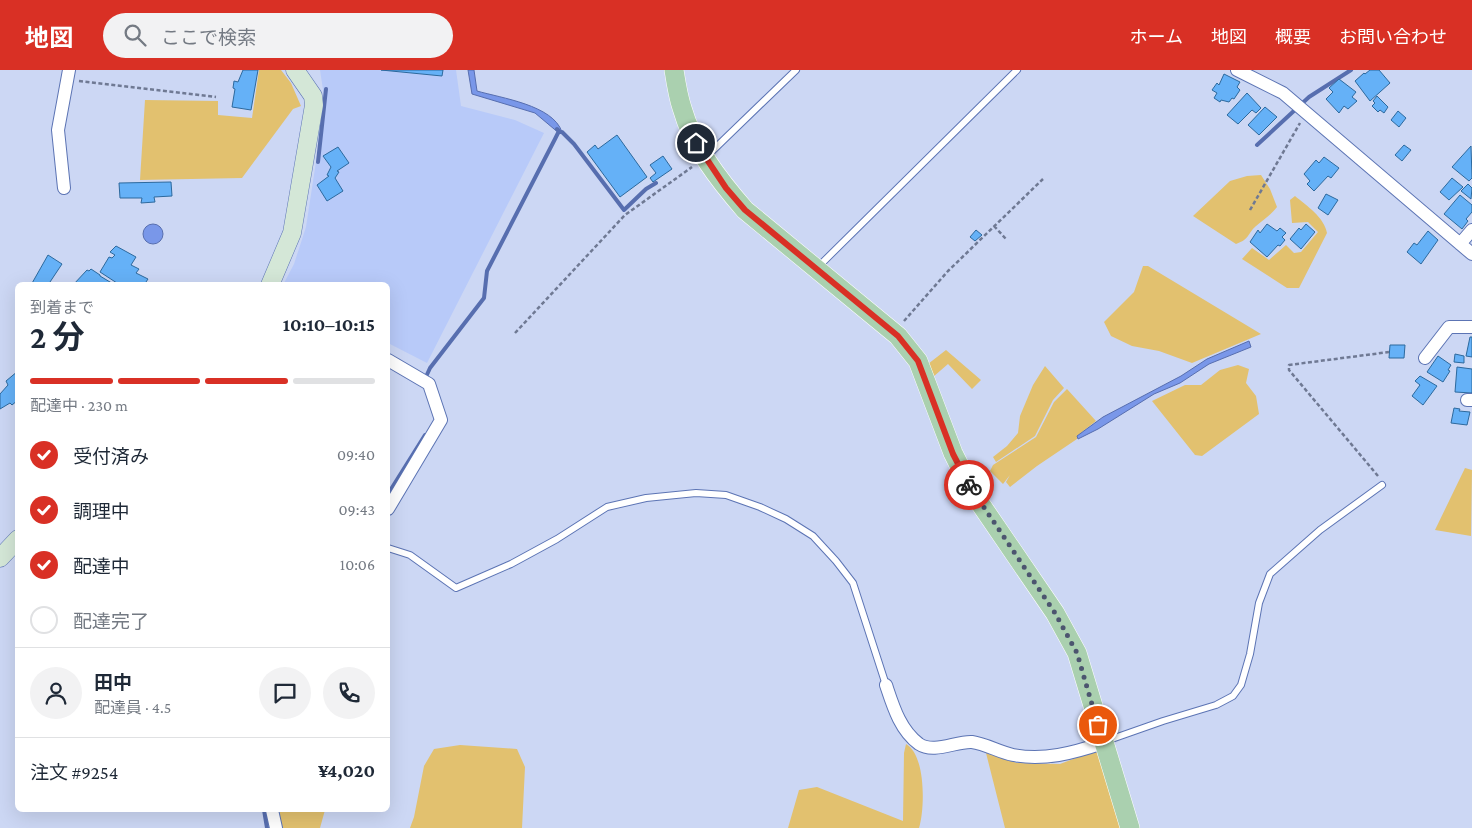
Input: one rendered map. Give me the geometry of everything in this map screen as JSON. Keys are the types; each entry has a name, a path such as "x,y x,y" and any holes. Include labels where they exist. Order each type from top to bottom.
{"main road":[{"path":"674,70 682,109 696,143 726,188 745,210 894,333 918,361 953,454 973,493 1055,613 1077,653 1130,828"}],"street":[{"path":"1237,70 1283,94 1472,254"},
{"path":"271,282 292,233 314,105 313,96 301,73"},
{"path":"64,188 58,130 68,75"},
{"path":"1460,244 1472,230"},
{"path":"1424,358 1449,327 1472,327"},
{"path":"390,361 429,384 441,420 390,506"},
{"path":"0,558 15,542"},
{"path":"886,685 894,708 906,732 921,746 936,747 972,742 1011,755 1036,758 1072,754 1103,743"},
{"path":"272,812 276,828"}],"lane":[{"path":"705,158 796,70"},
{"path":"817,269 1017,70"},
{"path":"1103,743 1163,721 1216,705 1233,696 1241,685 1250,654 1259,602 1270,574 1320,530 1382,485"},
{"path":"390,549 410,555 456,588 511,564 557,539 607,506 646,498 688,494 726,495 786,519 813,536 836,561 853,583 886,685"}],"path":[{"path":"68,75 216,98"},
{"path":"1250,210 1306,113"},
{"path":"515,333 626,215 705,158"},
{"path":"894,333 948,271 1043,179"},
{"path":"994,226 1006,239"},
{"path":"1382,485 1385,484 1289,370 1289,365 1389,352"}],"shaded area":[{"path":"259,70 281,70 291,83 301,106 293,109 242,178 140,180 145,100 218,101 218,115 252,118"},
{"path":"320,70 456,70 461,106 515,120 544,133 427,363 390,344 390,282 285,282 294,264 306,227 325,103"},
{"path":"1261,175 1270,189 1277,207 1244,240 1236,244 1193,216 1230,181 1247,176"},
{"path":"1295,196 1319,217 1327,233 1299,288 1287,288 1242,259 1252,248 1269,260 1286,245 1294,253 1301,252 1318,232 1308,222 1292,223 1290,200"},
{"path":"1143,266 1148,266 1261,334 1192,363 1159,351 1132,346 1111,336 1104,322 1134,292"},
{"path":"946,350 981,380 972,389 948,364 933,377 928,364"},
{"path":"1238,365 1249,369 1246,383 1256,396 1259,414 1202,456 1195,455 1152,401 1185,385 1201,385 1220,370"},
{"path":"1045,366 1064,388 1053,400 1035,436 996,462 993,457 1007,446 1018,433 1020,416 1033,385"},
{"path":"1067,389 1096,421 1077,436 1077,439 1010,487 1006,482 1010,475 1003,484 990,471 993,465 1036,437 1054,402"},
{"path":"1465,468 1472,470 1471,536 1435,530"},
{"path":"906,744 913,750 920,770 923,796 919,828 788,828 799,790 817,787 903,821 904,753"},
{"path":"460,745 517,749 525,767 522,828 410,828 424,766 434,749"},
{"path":"1097,750 1122,828 1005,828 986,753 1017,763 1060,764"},
{"path":"280,812 324,812 320,828 282,828"}],"water":[{"path":"468,70 474,70 477,91 537,109 557,123 562,132 560,134 535,113 472,94"},
{"path":"149,224 157,224 163,230 163,238 157,244 149,244 143,238 143,230"},
{"path":"1249,341 1251,347 1209,364 1180,383 1154,394 1098,429 1078,439 1077,436 1103,417 1181,376 1207,359"}],"building":[{"path":"243,70 258,70 251,110 232,107 235,89 233,88 234,81 238,82"},
{"path":"381,70 443,70 442,76"},
{"path":"1370,70 1379,70 1390,83 1370,101 1355,81"},
{"path":"1224,74 1240,82 1237,87 1240,90 1234,99 1232,98 1229,102 1221,100 1220,102 1214,98 1217,93 1212,90 1217,83 1219,85"},
{"path":"1339,79 1356,92 1352,97 1357,101 1348,109 1344,106 1339,113 1326,99 1333,92 1329,88"},
{"path":"1247,93 1261,108 1256,113 1252,110 1238,124 1227,115"},
{"path":"1377,96 1388,107 1384,113 1380,110 1378,112 1372,106"},
{"path":"1265,107 1277,117 1259,135 1248,125"},
{"path":"1398,111 1406,118 1399,127 1391,120"},
{"path":"617,135 647,177 620,197 587,152 595,145 598,149"},
{"path":"1404,145 1411,150 1402,161 1395,155"},
{"path":"1471,146 1472,178 1469,181 1452,167"},
{"path":"338,147 349,163 337,171 339,172 335,178 343,191 327,201 317,185 329,176 327,175 331,167 323,156"},
{"path":"663,156 672,169 653,182 650,178 656,173 650,165"},
{"path":"1324,157 1339,168 1331,178 1328,176 1314,191 1307,184 1310,181 1304,174 1316,160 1319,163"},
{"path":"1452,178 1463,187 1449,200 1440,192"},
{"path":"171,182 172,196 154,197 155,202 141,203 142,198 120,198 119,183"},
{"path":"1468,184 1472,188 1471,199 1461,191"},
{"path":"1326,194 1338,200 1328,215 1318,208"},
{"path":"1460,195 1472,205 1472,212 1466,219 1468,221 1462,229 1444,214"},
{"path":"1267,224 1277,231 1280,228 1286,233 1282,237 1285,240 1267,257 1250,242 1258,230 1260,233"},
{"path":"1306,224 1315,232 1301,249 1290,239 1299,228 1301,230"},
{"path":"976,230 982,235 975,241 970,237"},
{"path":"1428,231 1438,240 1421,264 1407,252 1414,243 1417,245"},
{"path":"116,246 136,257 131,265 139,269 136,273 148,279 146,282 115,282 100,272 109,257 112,258 115,255 110,252"},
{"path":"48,255 62,264 50,282 33,282"},
{"path":"91,269 110,282 76,282 87,270"},
{"path":"1470,337 1472,337 1472,357 1466,356"},
{"path":"1390,345 1405,345 1404,358 1389,358"},
{"path":"1455,354 1464,356 1464,363 1454,362"},
{"path":"1438,356 1451,365 1448,370 1450,371 1443,382 1427,372"},
{"path":"1457,367 1472,369 1472,393 1455,392"},
{"path":"15,374 15,402 12,405 10,403 0,409 0,394 8,385 6,381"},
{"path":"1420,376 1437,386 1423,405 1412,396 1420,385 1415,381"},
{"path":"1454,408 1460,409 1459,411 1470,412 1467,425 1451,423"}],"waterway":[{"path":"1257,145 1309,97 1351,70"},
{"path":"318,162 326,89"},
{"path":"425,379 430,368 484,298 487,271 559,131 557,129"},
{"path":"562,132 574,144 624,210 646,189 656,183"},
{"path":"390,491 425,435"},
{"path":"264,812 267,828"}],"way so far":[{"path":"969,485 1012,552 1055,613 1077,653 1098,725"}],"route":[{"path":"696,143 726,188 745,210 898,336 908,348 918,361 953,454 969,485"}]}
